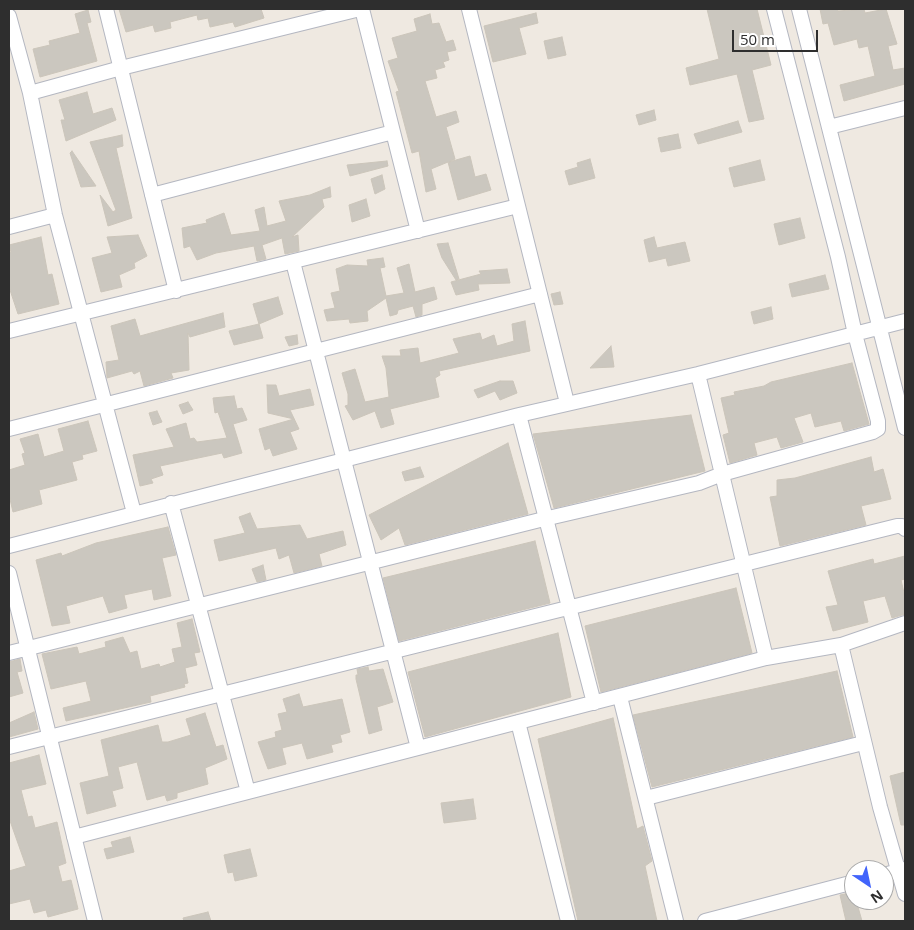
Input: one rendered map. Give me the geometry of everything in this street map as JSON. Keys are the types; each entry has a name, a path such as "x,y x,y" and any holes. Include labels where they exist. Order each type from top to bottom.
{"street":[{"path":"106,9 176,291"},
{"path":"30,93 121,68 361,9 418,231"},
{"path":"470,9 567,403"},
{"path":"9,653 544,519 700,483 722,474 874,432 878,429 878,421 855,334 838,257 774,9"},
{"path":"799,9 905,428"},
{"path":"9,16 30,93 55,214 134,513"},
{"path":"829,127 905,108"},
{"path":"152,195 393,132"},
{"path":"9,331 518,206"},
{"path":"9,227 55,214"},
{"path":"293,262 418,748"},
{"path":"9,430 540,294"},
{"path":"9,546 518,415 698,374 905,321"},
{"path":"698,374 766,658"},
{"path":"518,415 594,703"},
{"path":"171,503 248,792"},
{"path":"9,747 897,526 902,526 905,529"},
{"path":"9,573 95,921"},
{"path":"74,837 766,658 841,645 905,623"},
{"path":"841,645 863,743 902,870 905,894"},
{"path":"620,697 676,921"},
{"path":"518,722 568,921"},
{"path":"646,798 863,743"},
{"path":"705,921 844,885"}],"building":[{"path":"119,9 261,9 264,18 235,27 233,22 210,27 208,18 198,20 197,15 170,22 171,28 155,32 153,25 126,32"},
{"path":"707,9 757,9 771,65 752,70 764,119 749,122 737,74 690,85 686,68 719,59"},
{"path":"820,9 837,9 838,11 864,9 865,13 886,9 897,44 888,46 893,70 905,68 905,84 844,101 840,85 875,76 868,46 859,48 857,39 834,45 828,23 823,24"},
{"path":"88,10 91,22 87,23 97,61 40,77 33,49 50,45 49,41 80,33 75,14"},
{"path":"536,13 538,23 519,28 526,54 493,62 484,26"},
{"path":"430,14 432,24 439,23 446,42 453,40 456,50 447,52 449,60 443,62 445,67 435,70 437,78 425,81 436,117 456,111 459,122 446,127 455,159 449,162 470,156 475,177 486,174 491,190 458,200 448,162 431,169 436,189 426,192 419,151 412,153 396,92 399,91 388,61 398,58 392,38 417,31 414,19"},
{"path":"562,37 566,55 548,59 544,41"},
{"path":"87,92 93,114 112,108 116,120 66,141 61,120 65,120 59,100"},
{"path":"654,110 656,120 639,125 636,115"},
{"path":"738,121 742,132 698,144 694,134"},
{"path":"678,134 681,148 661,152 658,138"},
{"path":"122,135 123,146 116,148 132,218 108,226 100,195 113,212 116,210 90,142"},
{"path":"72,151 96,186 81,187 70,153"},
{"path":"590,159 595,178 569,185 565,171 578,167 577,163"},
{"path":"760,160 765,180 734,187 729,168"},
{"path":"387,161 388,166 350,176 347,165"},
{"path":"382,175 385,189 375,194 371,179"},
{"path":"330,187 331,197 322,199 324,207 292,237 298,235 299,251 285,254 282,238 262,245 266,259 257,261 254,246 216,253 197,260 190,246 184,248 182,228 207,223 206,220 224,213 231,235 260,231 255,210 264,207 267,226 286,221 279,201 310,195"},
{"path":"366,199 370,216 352,222 349,205"},
{"path":"800,218 805,238 779,245 774,224"},
{"path":"138,235 147,256 134,263 135,268 119,275 122,287 101,292 92,258 112,253 107,237"},
{"path":"41,237 48,275 52,274 59,304 18,314 9,287 9,253 11,252 9,245"},
{"path":"654,237 657,248 685,242 690,261 668,266 666,258 649,262 644,240"},
{"path":"448,243 459,279 456,280 442,258 437,244"},
{"path":"383,258 385,267 380,268 386,296 404,293 397,268 409,264 415,292 434,287 437,299 422,304 422,315 416,317 413,306 398,310 397,314 390,316 386,298 367,311 368,321 350,323 349,319 327,321 324,310 335,308 331,293 340,291 336,269 347,265 368,266 367,260"},
{"path":"507,269 510,283 478,284 479,290 456,295 451,282 481,274 479,271"},
{"path":"825,275 829,289 792,297 789,284"},
{"path":"560,292 563,304 554,305 551,294"},
{"path":"278,297 283,314 259,324 253,304"},
{"path":"771,307 773,319 754,324 751,312"},
{"path":"223,313 225,327 190,337 188,333 189,370 171,373 173,378 144,386 140,371 134,374 132,371 107,378 106,362 119,360 111,326 135,319 140,336"},
{"path":"525,321 530,351 439,371 440,375 435,378 439,397 390,409 394,424 381,428 375,411 353,420 345,406 348,405 348,394 342,373 355,369 365,402 389,397 386,368 382,356 401,356 400,350 418,348 420,363 459,353 453,339 480,333 482,340 494,335 497,346 514,341 512,324"},
{"path":"259,324 263,338 234,345 229,331"},
{"path":"297,335 298,344 289,346 285,337"},
{"path":"611,346 614,367 590,368"},
{"path":"852,363 869,424 844,431 841,421 815,427 811,413 794,418 803,442 781,448 777,437 754,443 757,455 730,463 723,435 729,433 721,398 735,395 734,392 764,386 771,382"},
{"path":"500,381 513,381 517,393 500,400 495,391 478,398 474,390"},
{"path":"267,385 276,385 279,396 310,389 314,405 290,410 299,429 290,432 297,449 273,456 270,448 265,450 259,429 294,419 268,413"},
{"path":"234,396 237,409 242,408 247,420 233,424 242,453 224,458 222,453 160,466 163,475 151,479 153,483 140,486 133,455 174,447 166,429 186,423 190,439 194,438 197,442 227,438 218,412 215,413 213,398"},
{"path":"188,402 193,410 183,414 179,405"},
{"path":"157,411 162,422 153,425 149,413"},
{"path":"691,415 705,471 554,508 533,434"},
{"path":"88,421 97,451 82,455 83,459 72,462 77,480 39,490 42,504 13,512 9,495 9,470 25,465 22,454 25,453 20,439 38,434 44,457 64,451 58,429"},
{"path":"508,443 528,514 405,545 399,528 381,540 369,515"},
{"path":"871,457 874,472 883,469 891,499 861,506 866,525 780,546 770,497 777,496 777,480 795,478"},
{"path":"420,467 424,477 405,481 402,472"},
{"path":"250,513 257,529 300,525 307,539 343,531 346,545 319,554 322,566 294,573 289,555 279,559 276,548 219,561 214,540 245,533 239,517"},
{"path":"168,527 176,555 162,558 171,596 154,600 152,589 124,595 127,608 109,613 103,596 66,606 70,623 52,626 36,560 61,553 62,556 96,543"},
{"path":"535,541 550,603 399,641 383,578"},
{"path":"905,556 905,579 901,580 905,597 905,614 892,618 885,596 863,601 868,622 833,631 826,607 838,605 828,571 873,559 874,564"},
{"path":"263,565 266,580 257,582 252,569"},
{"path":"736,588 752,653 601,692 585,626"},
{"path":"192,619 200,652 194,653 197,665 185,668 188,683 184,684 185,687 150,696 151,702 66,721 63,708 91,701 86,681 51,689 42,654 77,647 79,654 106,647 105,642 123,637 130,653 137,651 141,669 159,664 160,667 175,662 172,649 182,647 177,623"},
{"path":"558,633 571,697 425,737 408,672"},
{"path":"20,659 22,671 17,672 23,693 9,697 9,662"},
{"path":"368,667 369,671 383,669 393,702 377,707 382,730 369,734 356,679 356,675 358,675 357,669"},
{"path":"837,671 853,737 652,787 633,715"},
{"path":"299,694 303,707 342,699 350,732 340,735 342,742 331,745 333,752 307,759 302,743 282,748 286,764 268,769 258,742 276,737 275,732 282,730 278,714 287,712 283,699"},
{"path":"34,712 38,729 9,737 9,723"},
{"path":"205,713 216,747 223,745 227,759 205,768 208,784 177,793 177,798 167,801 165,795 147,800 137,762 118,767 123,788 112,791 116,806 87,814 80,783 109,776 101,740 158,725 162,742 168,742 191,735 186,719"},
{"path":"613,718 637,829 643,826 652,861 645,866 657,921 578,921 538,739"},
{"path":"39,755 46,784 21,790 28,817 32,816 35,828 57,822 66,863 58,866 62,882 71,880 78,909 48,917 46,910 34,913 30,899 9,904 9,871 26,866 9,818 9,763"},
{"path":"905,772 905,825 901,825 890,776"},
{"path":"473,799 476,819 444,823 441,803"},
{"path":"130,837 134,852 107,859 104,849 113,847 111,842"},
{"path":"250,849 257,876 235,881 233,872 228,873 224,855"},
{"path":"844,894 844,910 859,910 862,921 846,921 840,895"},
{"path":"208,912 211,921 184,921 183,918"}]}
